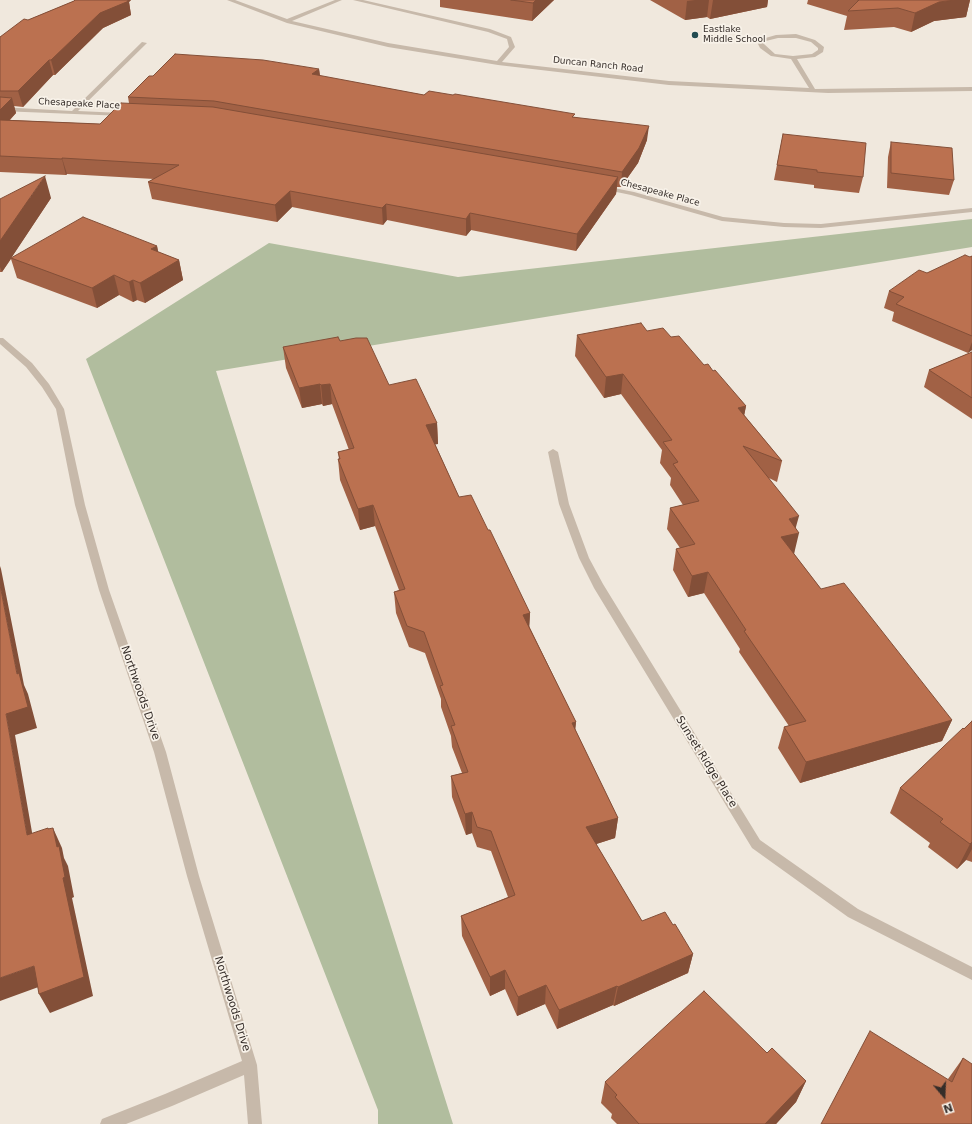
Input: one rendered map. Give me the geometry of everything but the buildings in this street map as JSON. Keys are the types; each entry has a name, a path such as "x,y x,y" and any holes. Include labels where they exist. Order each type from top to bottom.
{"street":[{"name":"Duncan Ranch Road","path":"230,0 287,21 388,45 498,63 669,82 813,90 972,89"},
{"path":"287,21 339,0"},
{"path":"356,0 490,31 509,38 512,47 498,63"},
{"path":"793,58 813,56 821,51 821,47 813,40 787,36 770,37 764,40 761,44 762,48 770,53 793,58 813,90"},
{"path":"73,113 144,43"},
{"name":"Chesapeake Place","path":"0,109 132,115"},
{"name":"Chesapeake Place","path":"595,187 632,193 722,220 784,225 821,226 972,210"},
{"name":"Northwoods Drive","path":"0,340 29,365 46,386 60,410 80,505 104,590 160,752 193,876 250,1065 255,1124"},
{"name":"Sunset Ridge Place","path":"553,452 564,504 584,558 598,585 756,844 853,913 972,974"},
{"path":"107,1124 167,1101 250,1065"}],"green space":[{"path":"972,219 972,247 216,371 453,1124 378,1124 378,1110 86,359 269,243 458,277"}],"place":[{"name":"Eastlake Middle School","path":"695,35"}]}
